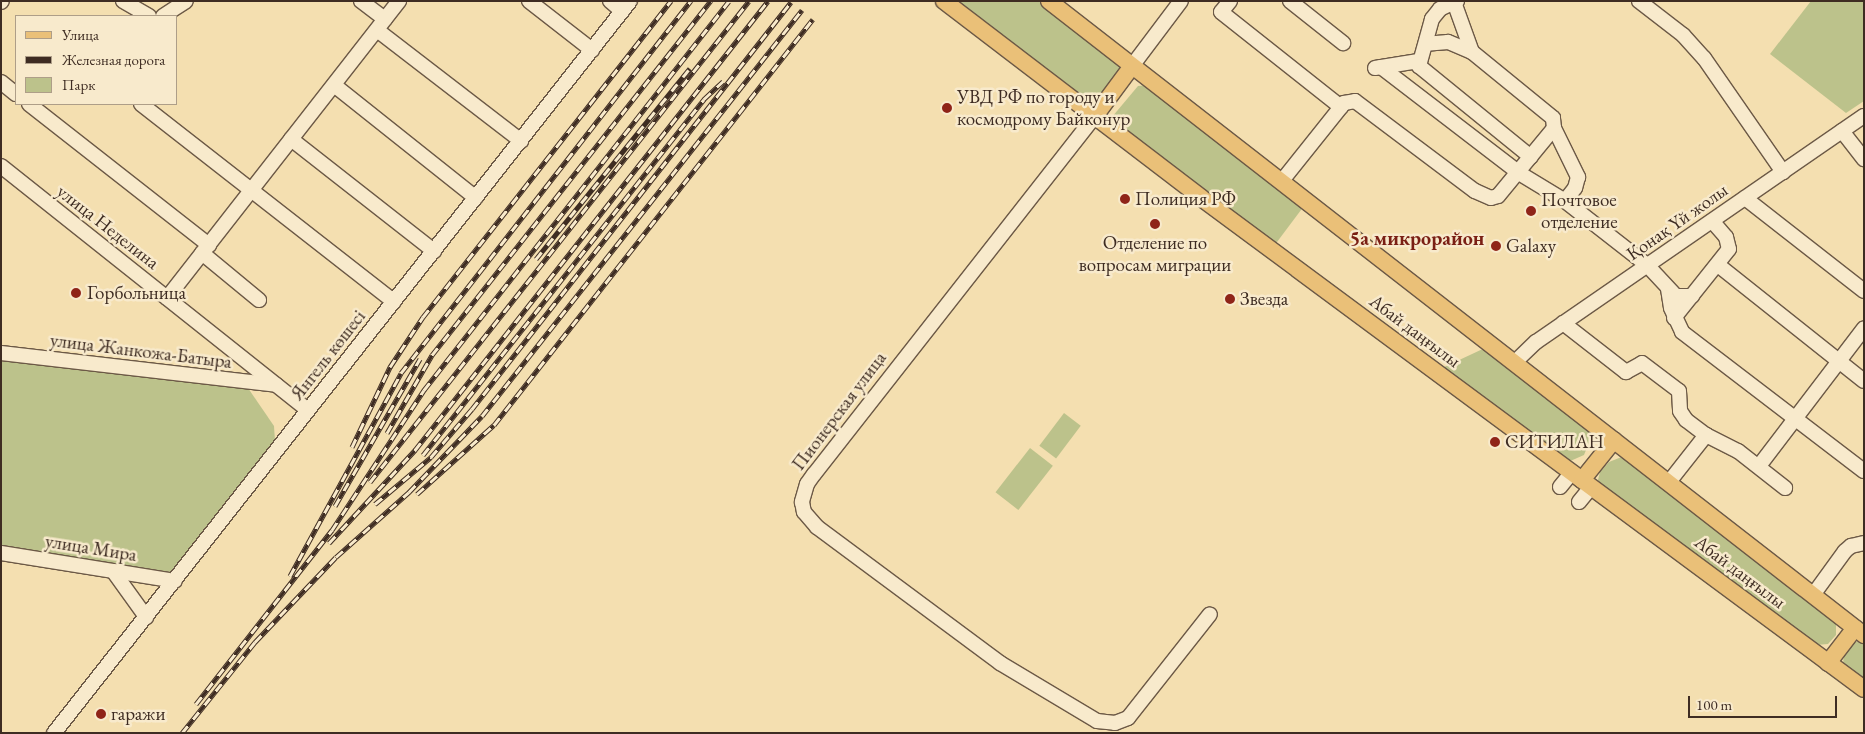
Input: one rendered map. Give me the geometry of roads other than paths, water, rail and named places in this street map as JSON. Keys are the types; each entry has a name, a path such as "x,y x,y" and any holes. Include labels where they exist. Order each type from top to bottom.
{"main road":[{"name":"Абай даңғылы","path":"944,1 1095,116 1864,689"},
{"name":"Абай даңғылы","path":"1049,1 1860,631"},
{"name":"Пионерская улица","path":"1095,116 1132,66"},
{"path":"1582,480 1614,440"},
{"path":"1828,663 1860,631"}],"street":[{"path":"123,1 147,15"},
{"path":"165,15 186,1"},
{"path":"361,1 381,25 521,141"},
{"path":"167,298 399,1"},
{"path":"529,1 592,50"},
{"path":"610,1 626,6"},
{"path":"1132,66 1181,1"},
{"path":"1230,1 1221,12 1342,107"},
{"path":"1290,1 1343,43"},
{"path":"1470,1 1459,2 1440,10 1432,20 1427,44 1418,61 1420,69 1531,157"},
{"path":"1639,1 1683,35 1704,58 1783,172"},
{"path":"1459,2 1472,52"},
{"name":"Янгель көшесі","path":"54,733 626,6"},
{"path":"1427,44 1448,42 1472,52 1550,112 1554,128 1578,177 1575,188 1565,201"},
{"path":"1418,61 1377,68 1518,173 1565,201 1647,265 1676,296 1692,296"},
{"path":"1,82 15,93"},
{"path":"334,85 476,198"},
{"path":"1281,182 1342,107 1355,101 1482,195 1498,196 1554,128"},
{"path":"30,105 205,249 259,300"},
{"path":"142,105 394,302"},
{"name":"Пионерская улица","path":"1095,116 814,474 803,494 804,512 816,527 1000,663 1097,721 1115,723 1128,718 1210,614"},
{"name":"Қонақ Үй жолы","path":"1515,362 1563,323 1864,116"},
{"path":"1842,131 1864,159"},
{"path":"291,139 434,251"},
{"name":"улица Неделина","path":"1,166 308,410"},
{"path":"1745,198 1864,291"},
{"path":"1674,318 1718,265 1729,243 1712,221"},
{"path":"1718,265 1864,381"},
{"path":"1668,289 1674,318 1682,332 1864,471"},
{"path":"1563,323 1626,372 1642,363 1679,391 1680,411 1706,435 1722,441 1759,466 1785,488"},
{"path":"1759,466 1864,328"},
{"name":"улица Жанкожа-Батыра","path":"1,353 277,386"},
{"path":"1669,482 1706,435"},
{"path":"1560,487 1582,480 1579,502"},
{"path":"1813,595 1845,551 1864,543"},
{"name":"улица Мира","path":"1,553 174,581"},
{"path":"113,571 146,617"}],"railway":[{"path":"352,447 390,367 423,317 671,1"},
{"path":"290,576 401,373 691,1"},
{"path":"387,433 432,355 711,1"},
{"path":"196,704 332,530 424,390 729,1"},
{"path":"370,482 749,1"},
{"path":"329,543 415,450 768,1"},
{"path":"375,504 431,457 472,409 791,2"},
{"path":"182,733 255,642 336,557 409,492 482,416 802,10"},
{"path":"417,494 494,425 813,19"},
{"path":"536,259 690,68"},
{"path":"423,455 704,99 723,81"},
{"path":"335,506 420,359"}],"place":[{"name":"УВД РФ по городу и космодрому Байконур","path":"947,108"},
{"name":"Полиция РФ","path":"1125,199"},
{"name":"Почтовое отделение","path":"1531,211"},
{"name":"Отделение по вопросам миграции","path":"1155,224"},
{"name":"Galaxy","path":"1496,246"},
{"name":"Горбольница","path":"76,293"},
{"name":"Звезда","path":"1230,299"},
{"name":"СИТИЛАН","path":"1495,442"},
{"name":"гаражи","path":"101,714"}],"district":[{"name":"5а микрорайон","path":"1417,238"}]}
